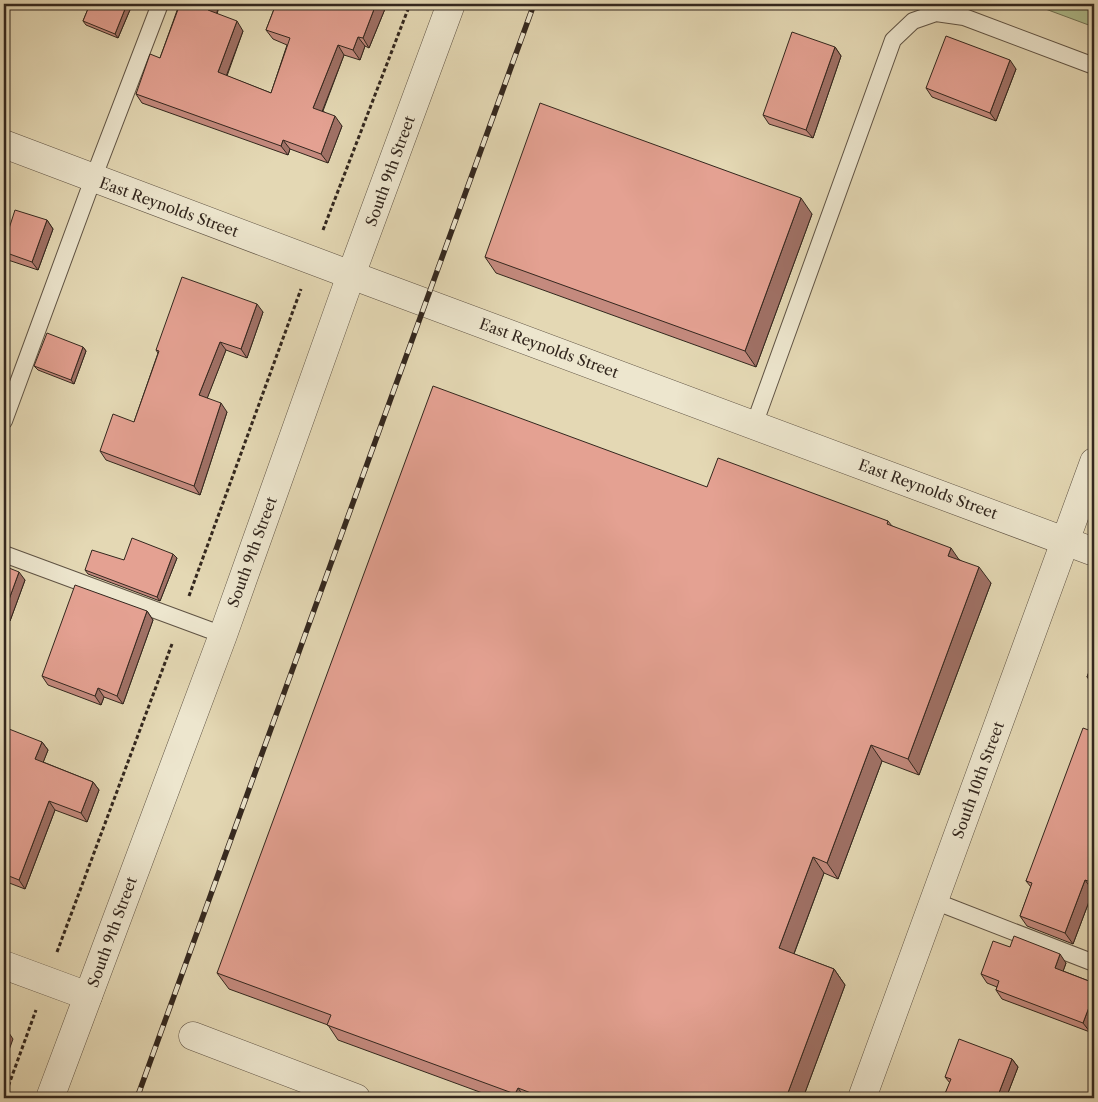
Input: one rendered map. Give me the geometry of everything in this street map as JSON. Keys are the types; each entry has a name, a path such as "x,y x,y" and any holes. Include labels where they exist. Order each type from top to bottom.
{"street":[{"name":"South 9th Street","path":"50,1098 223,635 351,275 451,4"},
{"name":"East Reynolds Street","path":"4,144 93,179 1094,552"},
{"name":"South 10th Street","path":"862,1098 1094,462"},
{"path":"4,965 88,996"},
{"path":"193,1036 356,1098"}],"lane":[{"path":"4,421 160,4"},
{"path":"754,425 893,40 912,21 936,13 964,16 1094,66"},
{"path":"4,554 223,635"},
{"path":"934,901 1094,963"}],"path":[{"path":"4,1098 312,260 410,4"}],"green space":[{"path":"1032,4 1094,4 1094,27"}],"building":[{"path":"90,4 127,4 115,34 83,21"},
{"path":"180,4 210,4 208,10 237,21 218,72 271,93 290,38 266,30 276,4 376,4 363,38 358,37 353,50 338,45 313,108 335,116 321,154 283,140 281,146 136,94 150,54 160,58"},
{"path":"792,32 835,47 806,130 763,115"},
{"path":"946,36 1010,60 990,113 926,88"},
{"path":"540,103 801,198 745,351 485,257"},
{"path":"15,210 47,220 32,262 4,252 4,244"},
{"path":"182,277 257,304 241,349 220,342 199,395 221,403 194,486 100,451 113,414 134,422 159,351 156,350"},
{"path":"47,333 83,347 71,380 34,366"},
{"path":"433,386 707,487 718,458 888,521 887,524 951,548 948,556 979,567 908,759 871,745 827,863 813,857 779,948 834,969 786,1098 544,1098 518,1088 515,1094 327,1025 331,1015 217,973"},
{"path":"132,538 173,554 157,597 85,570 92,550 124,560"},
{"path":"4,566 19,572 4,613"},
{"path":"75,585 147,611 117,696 98,688 95,696 42,676"},
{"path":"1094,659 1094,679 1087,677"},
{"path":"1083,728 1094,732 1094,883 1085,880 1065,933 1020,916 1032,883 1026,881"},
{"path":"9,729 42,742 35,759 93,782 81,813 49,801 19,880 4,874 4,741"},
{"path":"1014,936 1060,954 1055,968 1094,983 1094,994 1083,1023 996,990 999,981 981,974 993,941 1010,947"},
{"path":"959,1039 1012,1059 997,1098 950,1098 944,1096 951,1079 945,1077"}],"railway":[{"path":"137,1098 534,4"}]}
